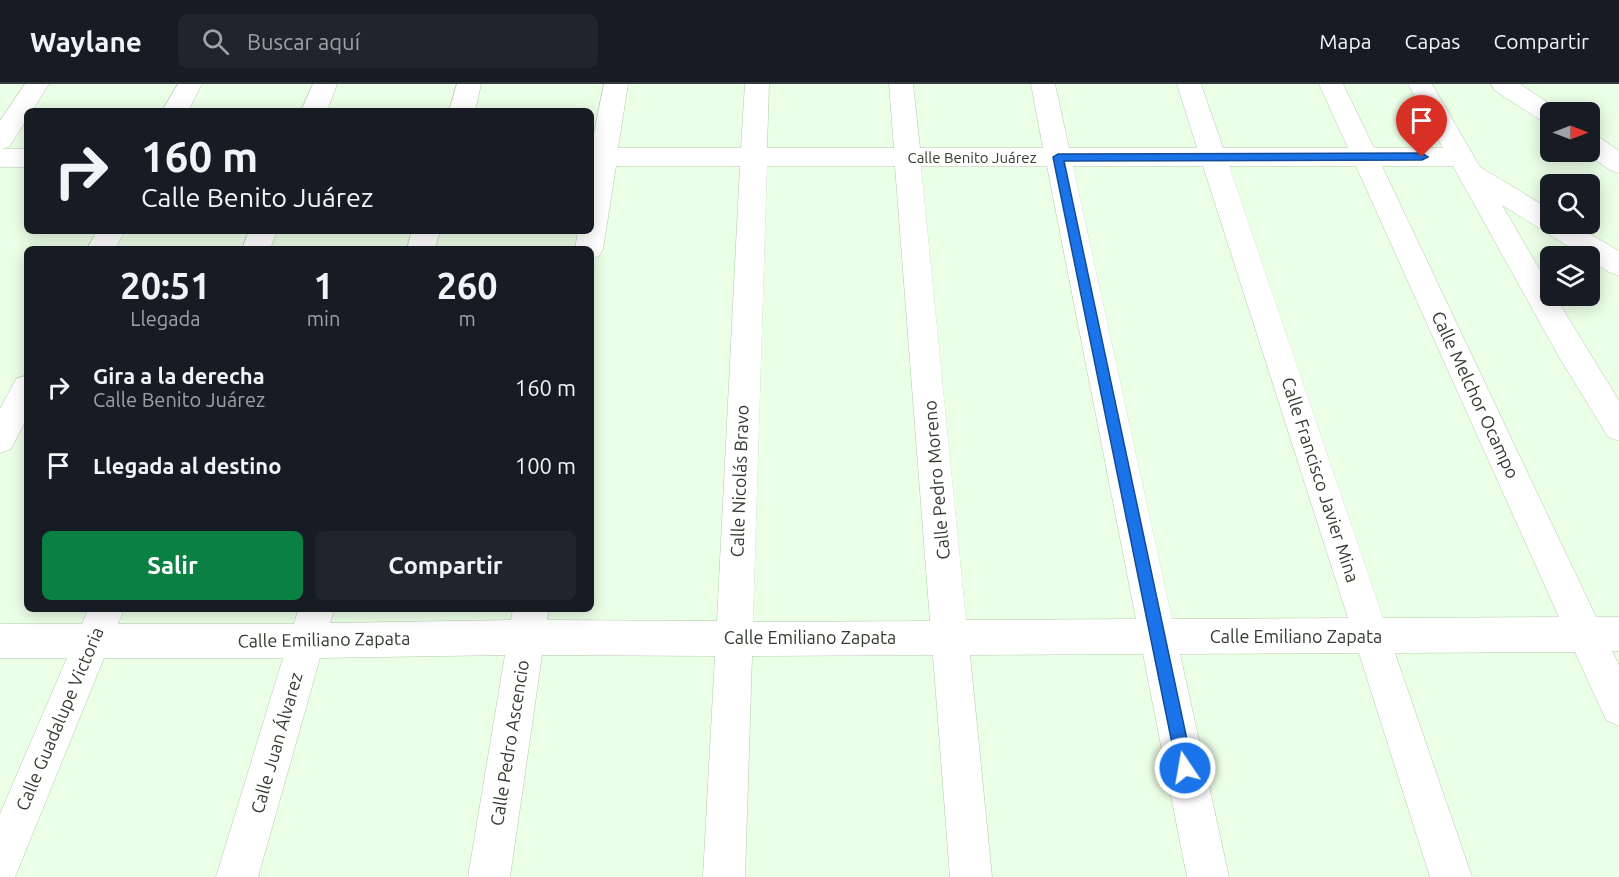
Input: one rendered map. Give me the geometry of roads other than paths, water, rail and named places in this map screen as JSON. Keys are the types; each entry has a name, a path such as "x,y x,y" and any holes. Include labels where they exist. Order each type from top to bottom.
{"street":[{"path":"0,141 37,84"},
{"path":"177,108 190,84"},
{"path":"315,108 325,84"},
{"path":"463,108 470,84"},
{"path":"594,198 598,157 616,84"},
{"name":"Calle Nicolás Bravo","path":"724,877 757,84"},
{"name":"Calle Pedro Moreno","path":"901,84 971,877"},
{"path":"1043,84 1208,877"},
{"name":"Calle Francisco Javier Mina","path":"1189,84 1451,877"},
{"name":"Calle Melchor Ocampo","path":"1331,84 1602,634 1619,707"},
{"path":"1420,84 1570,349 1619,428"},
{"path":"1503,84 1540,108"},
{"path":"1600,150 1619,164"},
{"name":"Calle Benito Juárez","path":"598,157 1365,157 1465,164"},
{"path":"0,158 24,158"},
{"path":"1465,164 1540,215"},
{"path":"1570,234 1619,265"},
{"path":"1570,349 1619,380"},
{"path":"0,439 24,394"},
{"name":"Calle Emiliano Zapata","path":"0,641 99,625 529,623 734,639 1602,634"},
{"name":"Calle Pedro Ascencio","path":"489,877 529,623"},
{"name":"Calle Guadalupe Victoria","path":"0,863 99,625"},
{"name":"Calle Juan Álvarez","path":"237,877 311,625"}]}
